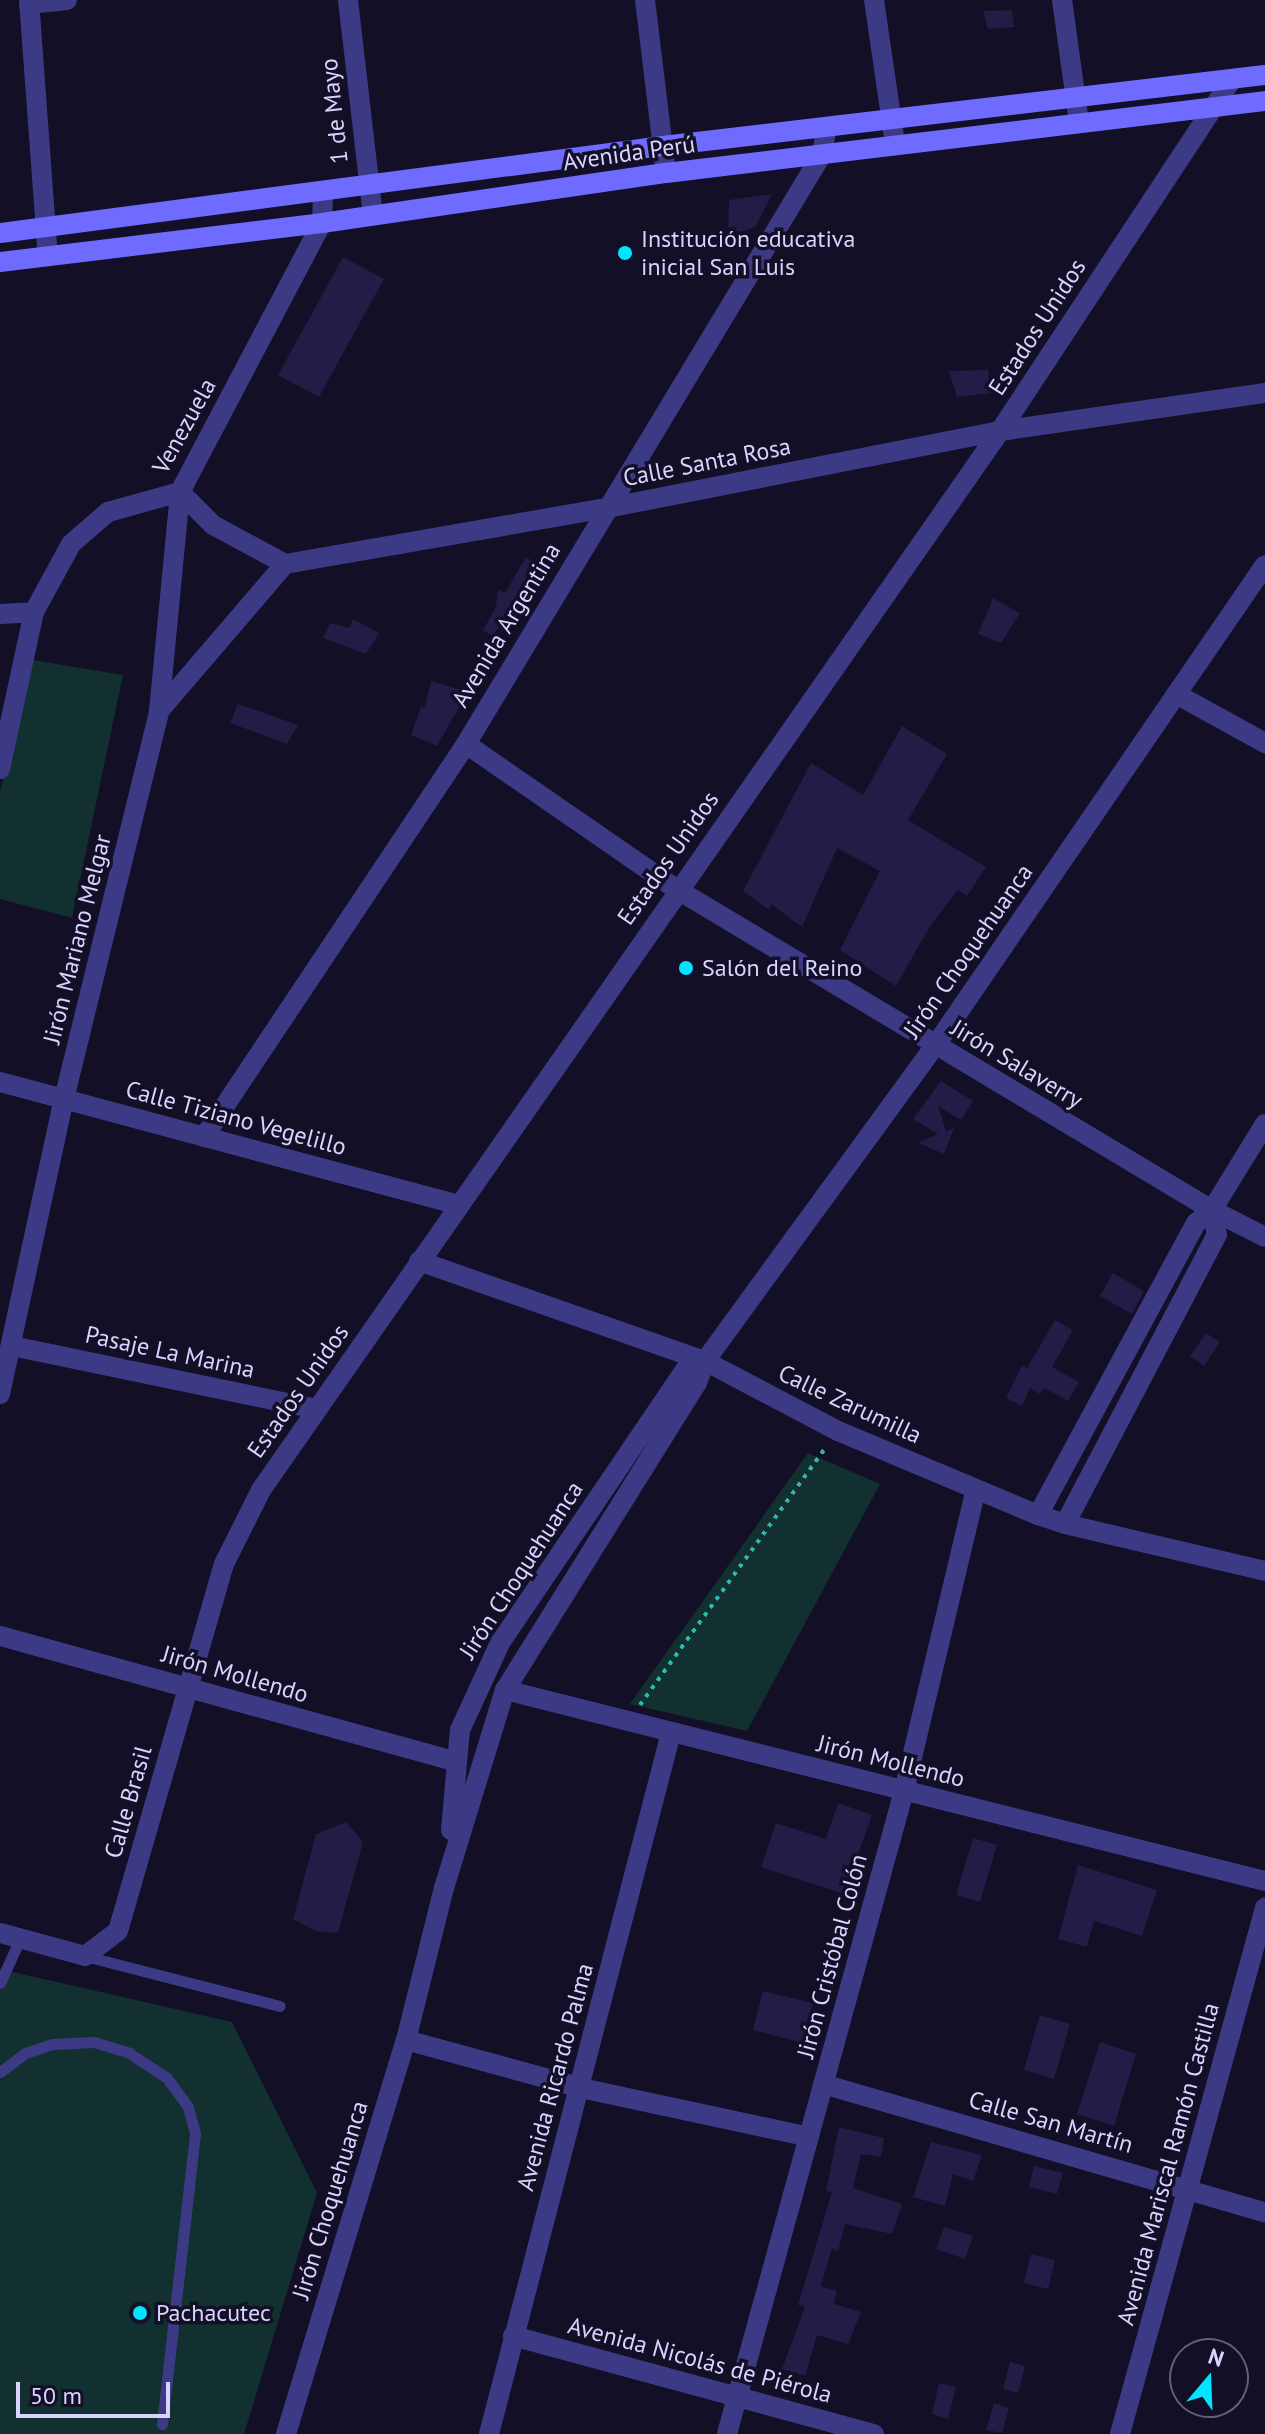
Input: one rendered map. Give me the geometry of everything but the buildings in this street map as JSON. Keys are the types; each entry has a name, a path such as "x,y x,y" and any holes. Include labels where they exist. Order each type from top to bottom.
{"main road":[{"name":"Avenida Perú","path":"0,233 663,146 1265,75"},
{"name":"Avenida Perú","path":"0,262 322,223 666,173 1265,101"}],"street":[{"path":"48,256 29,2 67,0"},
{"name":"1 de Mayo","path":"348,0 373,215"},
{"path":"645,0 666,173"},
{"path":"874,0 895,144"},
{"path":"1062,0 1079,122"},
{"name":"Estados Unidos","path":"189,1688 224,1564 261,1490 1000,431 1232,79"},
{"name":"Avenida Argentina","path":"204,1137 466,744 822,154 827,127"},
{"name":"Venezuela","path":"0,769 34,612 71,544 108,512 180,492 322,223 323,191"},
{"name":"Calle Santa Rosa","path":"285,564 607,508 1000,431 1265,393"},
{"path":"159,711 285,564 213,525 180,492"},
{"name":"Jirón Mariano Melgar","path":"0,1394 64,1099 159,711 180,492"},
{"name":"Jirón Choquehuanca","path":"286,2434 406,2040 444,1888 505,1690 697,1383 705,1361 935,1046 1265,565"},
{"path":"0,614 34,612"},
{"path":"1176,694 1265,743"},
{"name":"Jirón Salaverry","path":"466,744 678,890 1212,1210 1265,1237"},
{"name":"Calle Tiziano Vegelillo","path":"0,1082 458,1205"},
{"path":"1038,1515 1196,1223 1212,1210 1265,1124"},
{"path":"1065,1524 1217,1235 1212,1210"},
{"name":"Calle Zarumilla","path":"419,1261 705,1361 838,1431 1038,1515 1265,1571"},
{"name":"Pasaje La Marina","path":"12,1346 317,1409"},
{"name":"Jirón Choquehuanca","path":"444,1888 460,1730 500,1643 685,1370 705,1361"},
{"name":"Jirón Cristóbal Colón","path":"727,2434 904,1791 976,1489"},
{"name":"Jirón Mollendo","path":"0,1636 456,1762"},
{"name":"Calle Brasil","path":"85,1956 118,1931 189,1688"},
{"name":"Jirón Mollendo","path":"505,1690 1265,1881"},
{"name":"Avenida Ricardo Palma","path":"489,2434 671,1733"},
{"name":"Avenida Mariscal Ramón Castilla","path":"1120,2434 1265,1908"},
{"path":"10,1936 85,1956"},
{"path":"406,2040 581,2088 809,2137"},
{"name":"Calle San Martín","path":"823,2084 1265,2212"},
{"name":"Avenida Nicolás de Piérola","path":"513,2336 874,2434"}],"lane":[{"path":"0,1983 10,1936"},
{"path":"85,1956 280,2006"},
{"path":"0,2072 25,2053 52,2044 94,2042 129,2053 167,2078 188,2107 195,2134 162,2424"}],"path":[{"path":"628,1721 838,1431"}],"green space":[{"path":"33,660 123,675 72,918 0,899 0,791"},
{"path":"808,1453 880,1484 747,1731 630,1704"},
{"name":"Pachacutec","path":"0,1969 232,2022 317,2193 244,2434 0,2434"}],"place":[{"name":"Institución educativa inicial San Luis","path":"625,253"},
{"name":"Salón del Reino","path":"686,968"},
{"name":"Pachacutec","path":"140,2313"}]}
